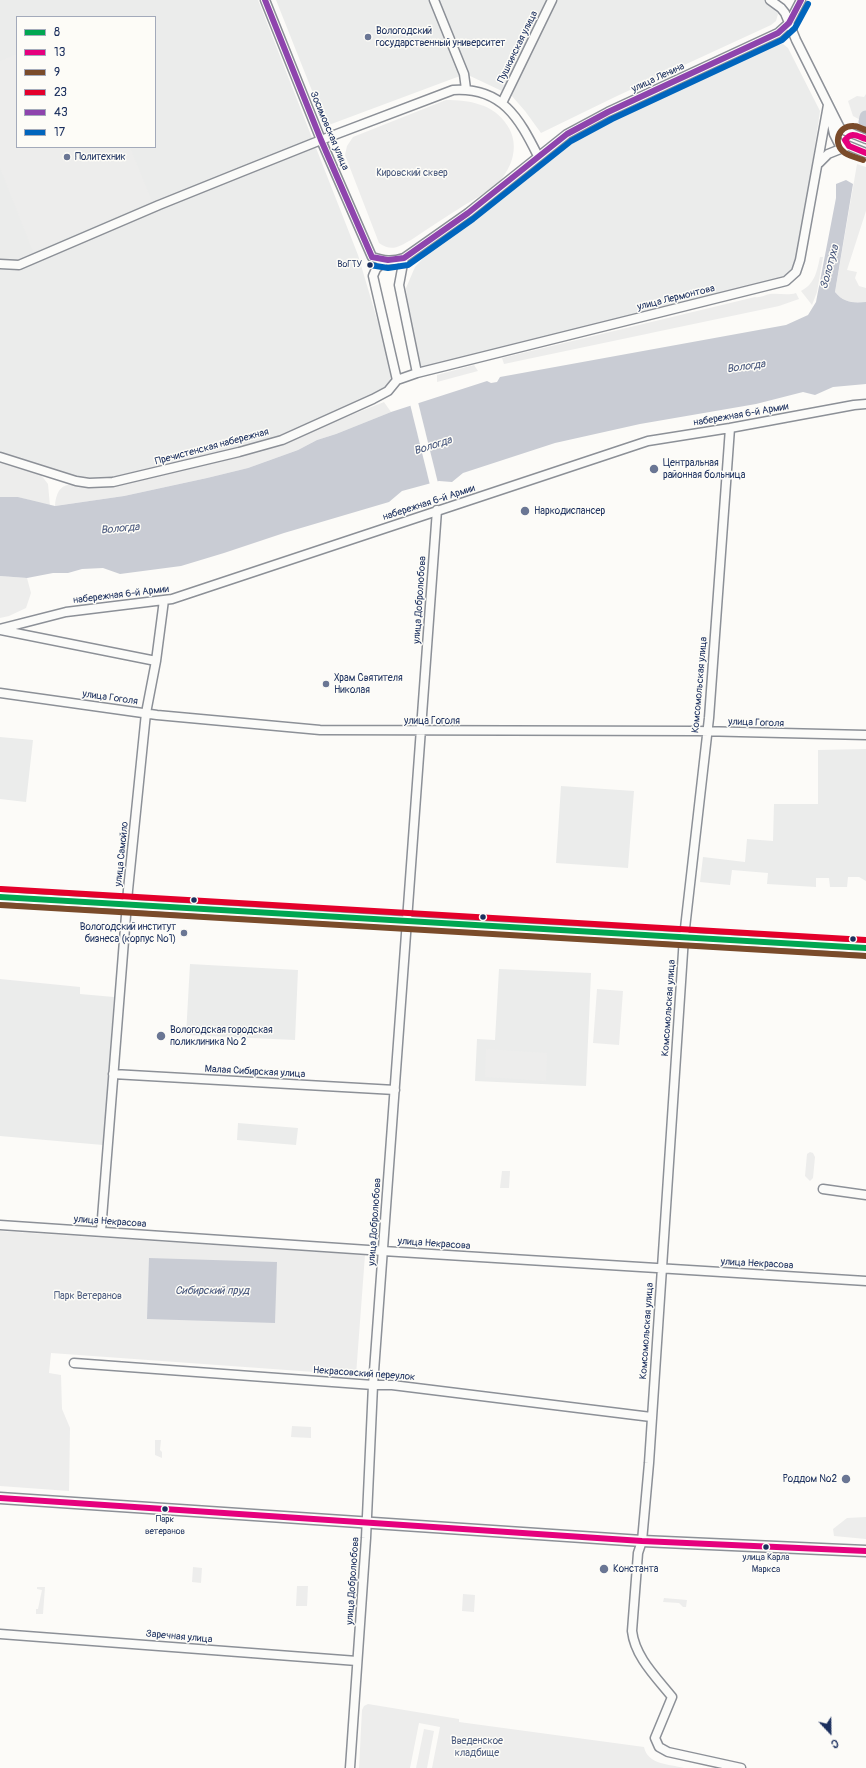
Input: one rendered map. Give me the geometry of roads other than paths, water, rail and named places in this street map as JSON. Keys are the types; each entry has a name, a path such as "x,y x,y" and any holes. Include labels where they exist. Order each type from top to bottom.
{"street":[{"name":"Зосимовская улица","path":"265,0 321,140 372,257 384,261"},
{"path":"434,0 464,74 466,90"},
{"name":"Пушкинская улица","path":"502,103 552,0"},
{"path":"770,0 785,13 828,105 841,129 866,139"},
{"path":"789,23 801,0"},
{"name":"улица Ленина","path":"384,261 394,261 404,258 468,213 567,134 584,124 778,33 789,23"},
{"path":"0,264 19,265 159,205 444,92 466,90 502,103 508,107 520,122 538,156"},
{"path":"828,105 835,136 839,144 849,146 866,153"},
{"name":"улица Лермонтова","path":"417,373 786,281 796,272 802,250 828,105"},
{"path":"822,143 825,140 835,136 853,134"},
{"path":"849,146 845,140 849,135 853,134"},
{"path":"818,166 822,158 828,154 849,146"},
{"path":"404,258 399,285 417,373"},
{"path":"384,261 376,269 373,276 397,380"},
{"name":"Пречистенская набережная","path":"0,457 76,482 113,482 239,452 282,440 374,399 388,391 397,380 417,373"},
{"name":"набережная 6-й Армии","path":"0,630 66,612 164,600 648,441 730,428 854,404 866,404"},
{"name":"Комсомольская улица","path":"730,428 706,732 684,937 642,1541 638,1553 632,1631 640,1656 672,1697 655,1738 656,1743 663,1751 741,1768"},
{"name":"улица Добролюбова","path":"350,1768 366,1522 373,1385 437,510"},
{"name":"улица Самойло","path":"100,1231 127,905 146,713 156,661 164,600"},
{"name":"набережная 6-й Армии","path":"0,630 156,661"},
{"name":"улица Гоголя","path":"0,693 146,713 320,730 706,732 866,736"},
{"path":"0,897 406,923 866,948"},
{"name":"Малая Сибирская улица","path":"113,1074 395,1090"},
{"path":"823,1189 866,1195"},
{"name":"улица Некрасова","path":"0,1225 383,1251 866,1281"},
{"name":"Некрасовский переулок","path":"74,1363 373,1385 392,1385 651,1417"},
{"path":"0,1498 642,1541 866,1551"},
{"name":"Заречная улица","path":"0,1634 357,1661"}],"water":[{"name":"Вологда","path":"846,180 853,184 835,292 838,296 849,302 866,302 866,384 833,387 815,395 803,392 756,404 640,424 555,443 463,473 452,482 439,481 402,491 389,502 284,533 181,566 120,574 103,568 82,569 68,573 53,573 27,578 0,576 0,497 18,497 55,506 124,496 207,478 248,468 298,450 317,440 391,412 487,381 491,383 497,382 500,377 786,325 808,315 816,302 836,198 836,184"},
{"name":"Сибирский пруд","path":"149,1258 277,1262 275,1323 147,1319"}],"waterway":[{"name":"Золотуха","path":"865,122 866,117"}],"place":[{"name":"Вологодский государственный университет","path":"368,37"},
{"name":"Политехник","path":"67,157"},
{"name":"ВоГТУ","path":"370,265"},
{"name":"Центральная районная больница","path":"654,469"},
{"name":"Наркодиспансер","path":"525,511"},
{"name":"Храм Святителя Николая","path":"326,684"},
{"name":"Вологодский институт бизнеса (корпус №1)","path":"184,933"},
{"name":"Вологодская городская поликлиника № 2","path":"161,1036"},
{"name":"Роддом №2","path":"846,1479"},
{"name":"Парк ветеранов","path":"165,1509"},
{"name":"улица Карла Маркса","path":"766,1547"},
{"name":"Константа","path":"604,1569"}],"park label":[{"name":"Кировский сквер","path":"412,173"},
{"name":"Парк Ветеранов","path":"88,1296"},
{"name":"Введенское кладбище","path":"477,1746"}]}
